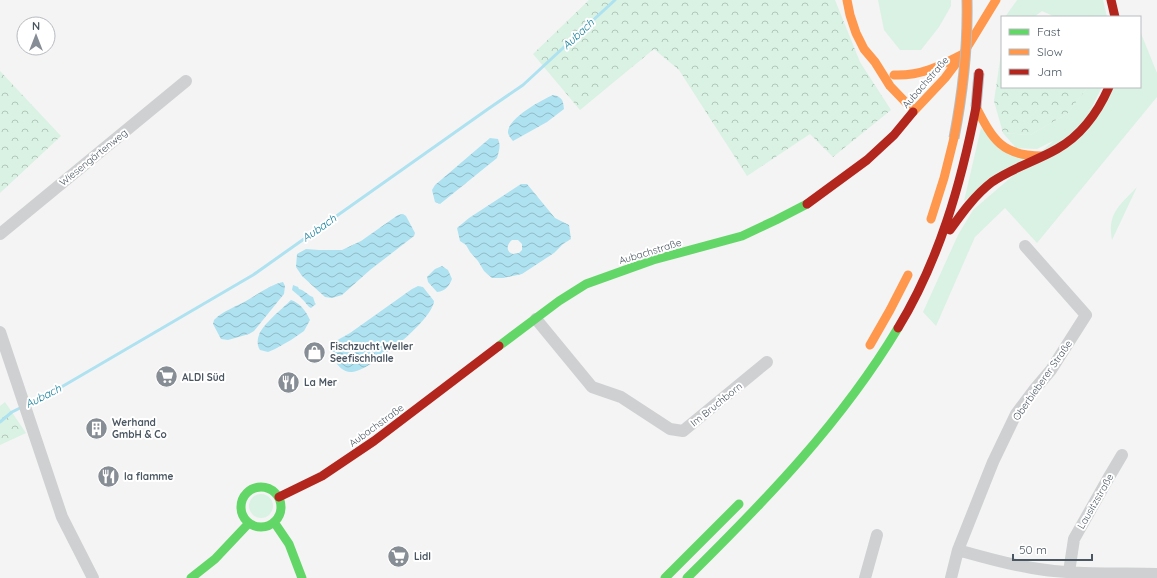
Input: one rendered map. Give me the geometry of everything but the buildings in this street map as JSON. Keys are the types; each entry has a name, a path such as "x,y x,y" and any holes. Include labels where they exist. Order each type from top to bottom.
{"main road":[{"path":"847,0 856,33 864,49 875,62 890,86 914,111"},
{"path":"927,230 938,201 948,165 960,106 967,33 967,0"},
{"name":"Aubachstraße","path":"279,497 322,476 374,441 536,319 586,284 653,260 742,236 805,205 867,160 894,135 945,78 963,54 996,0"},
{"path":"1111,0 1115,16"},
{"path":"982,8 982,40"},
{"path":"894,75 905,76 929,71 963,54"},
{"path":"875,62 894,75 905,85"},
{"path":"687,578 788,474 816,442 856,392 886,348 904,317 934,254 963,168 976,107 980,62"},
{"path":"934,254 964,210 980,192 998,178 1061,147 1080,132 1094,115 1105,98 1109,88"},
{"path":"912,95 914,100 914,111"},
{"path":"976,107 986,126 997,142 1011,151 1023,155 1042,156"},
{"path":"866,352 890,310 913,264"},
{"path":"260,486 270,488 279,497 281,505 279,516 274,522 262,527 252,525 244,518 241,508 243,498 250,490 260,486"},
{"path":"665,578 745,498"},
{"path":"274,522 289,544 302,578"},
{"path":"191,578 215,559 249,523"}],"street":[{"name":"Wiesengärtenweg","path":"0,234 186,81"},
{"name":"Oberbieberer Straße","path":"951,578 958,550 993,462 1016,414 1051,370 1086,315 1025,246"},
{"name":"Im Bruchborn","path":"536,319 592,387 621,397 670,429 683,431 767,362"},
{"path":"0,332 62,517 93,578"},
{"name":"Lausitzstraße","path":"1069,572 1074,539 1122,455"},
{"path":"865,578 877,535"},
{"path":"958,550 996,561 1032,568 1069,572 1157,574"}],"green space":[{"path":"589,0 835,0 860,62 891,110 833,157 810,134 747,176 679,70 654,49 580,110 533,54"},
{"path":"878,0 951,0 951,6 939,27 921,50 900,50 884,30"},
{"path":"1017,0 1103,0 1107,16 1053,16 1042,11 1035,16 1006,16"},
{"path":"1141,33 1157,73 1157,97 1037,243 1005,208 975,237 936,326 923,312 958,235 973,210 1115,88 1141,88"},
{"path":"1001,54 1001,88 1087,88 1067,114 1030,135 1003,133 994,101"},
{"path":"0,71 61,136 0,193"},
{"path":"1087,88 1102,88 1092,107 1059,138 1037,149 1016,148 1003,133 1030,135 1067,114"},
{"path":"981,128 1024,159 964,201"},
{"path":"1137,187 1112,240 1111,223 1113,216 1120,205"},
{"path":"5,402 26,433 0,445 0,406"},
{"path":"261,494 270,497 273,506 270,515 261,518 252,515 249,506 252,497"}],"water":[{"path":"553,95 562,100 564,109 547,122 513,141 508,133 509,127 513,121 526,110"},
{"path":"490,138 498,139 499,148 497,158 440,204 435,202 432,190 435,185"},
{"path":"521,184 527,184 555,218 569,225 571,239 563,244 554,253 522,274 503,278 492,278 484,271 466,245 460,241 457,228 469,218","holes":["512,240 518,240 522,244 522,250 519,253 513,254 509,252 509,244"]},
{"path":"403,214 406,216 415,233 414,236 370,270 342,295 332,298 325,297 302,276 296,267 297,254 306,249 342,250 361,241 398,215"},
{"path":"442,266 448,270 452,279 447,288 443,291 437,292 428,282 427,277 435,269"},
{"path":"283,282 285,286 284,294 254,331 228,340 221,339 213,324 214,320 225,312 273,285"},
{"path":"293,285 313,297 316,304 311,308 292,290"},
{"path":"418,286 423,287 434,301 431,309 412,332 386,354 361,369 349,372 339,367 333,354 332,347 334,342 350,333"},
{"path":"291,300 302,308 310,320 304,331 275,349 268,352 260,350 258,346 258,337 261,331 268,322"}],"waterway":[{"name":"Aubach","path":"27,405 46,396 253,275 523,85 615,0"},
{"name":"Aubach","path":"0,422 12,412 22,407"}],"traffic: fast":[{"path":"499,346 559,301 586,284 653,260 742,236 807,204"},
{"path":"687,578 745,520 827,429 876,363 898,328"},
{"path":"261,487 272,490 278,496 281,507 278,518 272,524 261,527 250,524 244,518 241,507 244,496 250,490 261,487"},
{"path":"665,578 739,504"},
{"path":"274,522 289,544 302,578"},
{"path":"191,578 215,559 249,523"}],"traffic: slow":[{"path":"847,0 856,33 864,49 875,62 890,86 914,111"},
{"path":"954,138 964,69 967,35 967,0"},
{"path":"913,112 945,78 963,54 996,0"},
{"path":"894,75 922,72 963,54"},
{"path":"976,107 988,129 1000,144 1017,153 1042,156"},
{"path":"931,219 944,178 954,138"},
{"path":"870,345 908,275"}],"traffic: jam":[{"path":"1111,0 1115,16"},
{"path":"976,107 979,73"},
{"path":"950,230 974,198 992,182 1057,149 1082,130 1100,105 1108,88"},
{"path":"898,328 913,302 925,276 947,221 956,193 976,107"},
{"path":"807,204 867,160 894,135 913,112"},
{"path":"279,497 322,476 374,441 499,346"}],"place":[{"name":"Fischzucht Weller Seefischhalle","path":"315,352"},
{"name":"ALDI Süd","path":"167,377"},
{"name":"La Mer","path":"289,382"},
{"name":"Werhand GmbH & Co","path":"97,428"},
{"name":"la flamme","path":"108,476"},
{"name":"Lidl","path":"399,556"}]}
